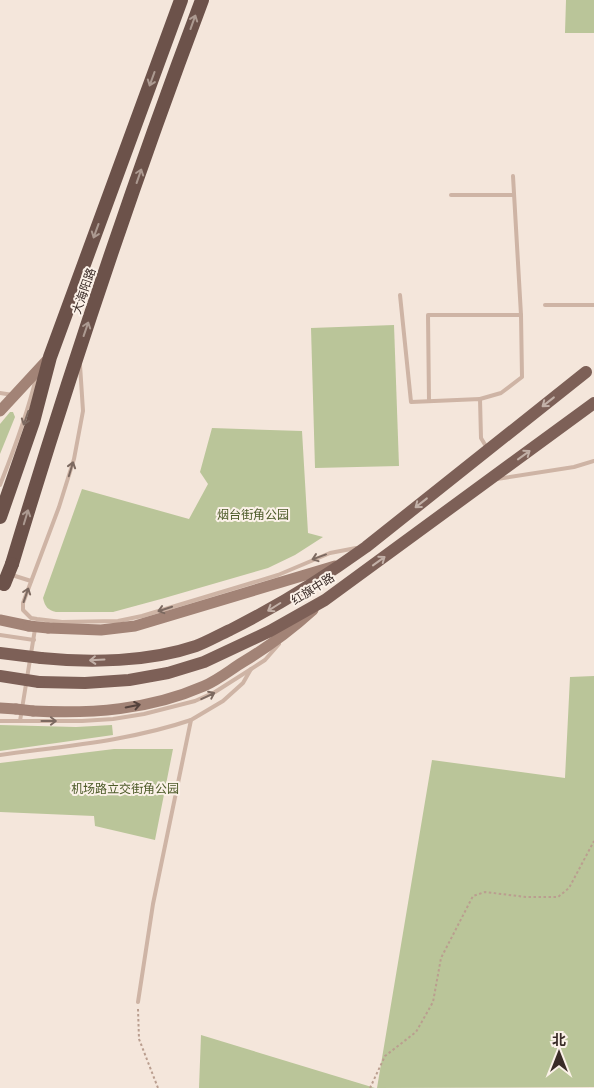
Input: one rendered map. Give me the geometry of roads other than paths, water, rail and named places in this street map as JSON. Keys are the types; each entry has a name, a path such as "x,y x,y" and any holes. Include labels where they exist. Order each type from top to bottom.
{"highway":[{"name":"大海阳路","path":"0,517 33,422 50,357 181,0"},
{"name":"大海阳路","path":"4,578 80,349 202,0"}],"main road":[{"path":"0,410 50,357"},
{"name":"红旗中路","path":"0,654 61,660 85,660 167,654 197,646 262,614 342,564 586,372"},
{"name":"红旗中路","path":"0,676 60,683 130,680 168,673 204,662 270,631 325,600 594,403"},
{"path":"0,620 33,622 48,628 101,630 135,626 342,564"},
{"path":"0,708 72,713 112,710 181,695 206,686 226,674 290,631 325,600"}],"lane":[{"path":"400,295 411,402 480,399 501,393 522,377 521,315 513,176"},
{"path":"452,195 514,195"},
{"path":"545,305 594,305"},
{"path":"429,401 428,315 521,315"},
{"path":"20,721 34,640 33,622 23,610 24,603 59,507 74,459 83,411 80,349"},
{"path":"0,486 29,406 38,371"},
{"path":"0,394 14,395"},
{"path":"480,399 481,438 488,450"},
{"path":"488,481 574,467 594,461"},
{"path":"33,622 118,621 142,616 278,575 330,553 366,547"},
{"path":"4,578 31,581"},
{"path":"0,721 113,719 195,702 215,692 265,660 290,631"},
{"path":"0,635 34,640"},
{"path":"0,755 116,740 160,730 191,720 223,701 243,683 251,669"},
{"path":"138,1002 153,904 191,720"}],"park label":[{"name":"烟台街角公园","path":"253,515"},
{"name":"机场路立交街角公园","path":"125,789"}]}
